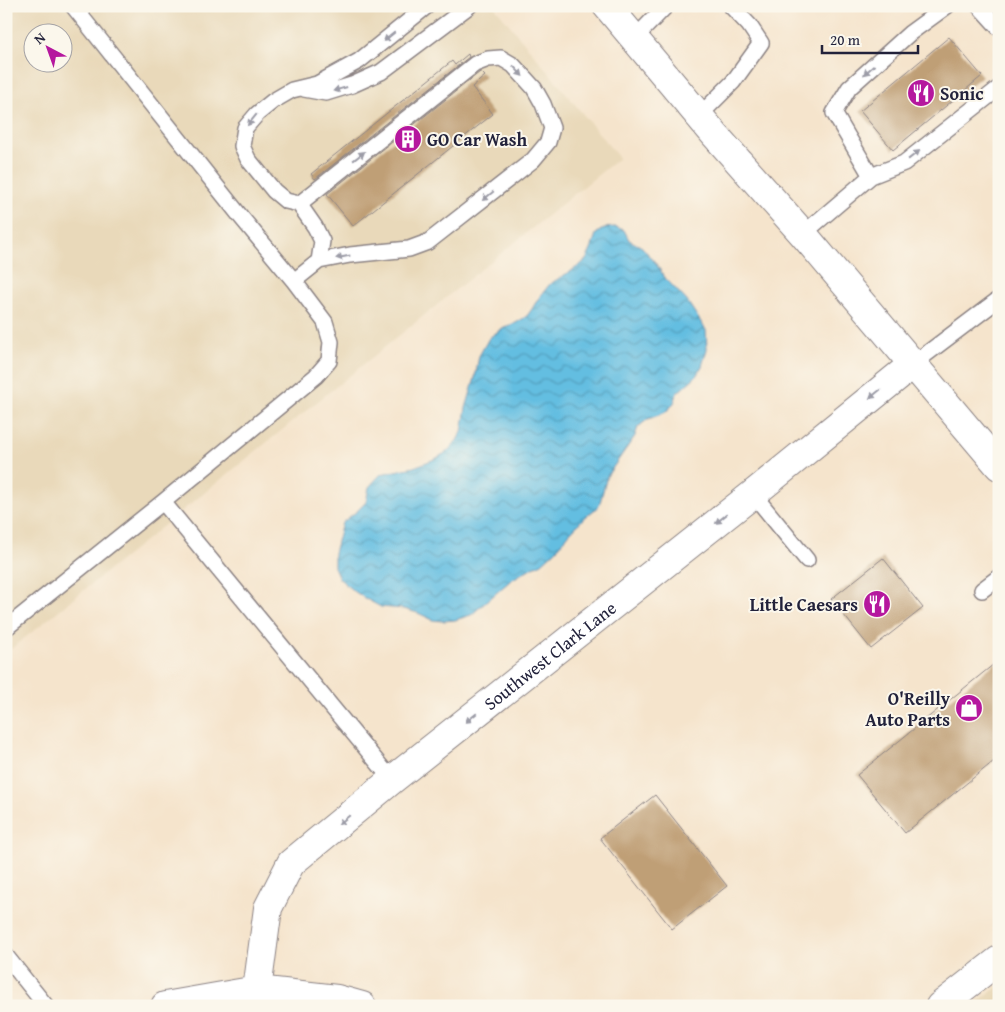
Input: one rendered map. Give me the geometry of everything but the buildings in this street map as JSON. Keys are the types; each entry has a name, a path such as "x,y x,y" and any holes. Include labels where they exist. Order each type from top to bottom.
{"street":[{"path":"607,6 699,116 804,234 999,466"},
{"name":"Southwest Clark Lane","path":"257,990 268,908 291,863 392,780 753,494 913,364"},
{"path":"940,1006 999,960"},
{"path":"165,1006 257,990 337,999 362,1006"}],"lane":[{"path":"6,628 316,376 329,360 332,342 325,322 294,281 73,6"},
{"path":"319,261 322,241 315,227 299,204 286,201 274,191 248,159 242,146 245,128 257,114 273,101 292,90 317,84 360,61 426,6"},
{"path":"300,89 326,93 352,85 381,72 469,6"},
{"path":"634,39 666,6"},
{"path":"699,116 733,82 761,43 749,24 731,6"},
{"path":"871,176 834,113 849,88 910,33 947,6"},
{"path":"979,6 999,28"},
{"path":"294,281 319,261 350,255 409,249 428,242 533,160 548,142 552,128 543,104 534,88 513,65 501,58 488,59 475,64 299,204"},
{"path":"804,234 871,176 904,162 999,88"},
{"path":"913,364 999,299"},
{"path":"753,494 807,560"},
{"path":"163,502 392,780"},
{"path":"982,590 999,578"},
{"path":"6,956 46,1006"}],"shaded area":[{"path":"6,6 494,6 619,158 6,653"},
{"path":"999,986 999,1006 971,1006"}],"water":[{"path":"615,227 624,230 629,240 642,247 666,279 687,301 706,330 707,349 702,366 696,376 677,393 675,401 670,408 664,413 648,419 638,427 635,436 607,476 599,506 583,519 559,547 542,563 511,580 471,615 455,620 433,620 404,609 381,607 351,589 339,578 334,567 334,553 342,523 366,502 369,487 381,474 414,467 447,452 462,432 479,356 489,338 504,327 516,323 527,316 550,284 586,260 596,234 604,228"}],"place":[{"name":"Sonic","path":"921,93"},
{"name":"GO Car Wash","path":"408,139"},
{"name":"Little Caesars","path":"877,604"},
{"name":"O'Reilly Auto Parts","path":"969,708"}]}
